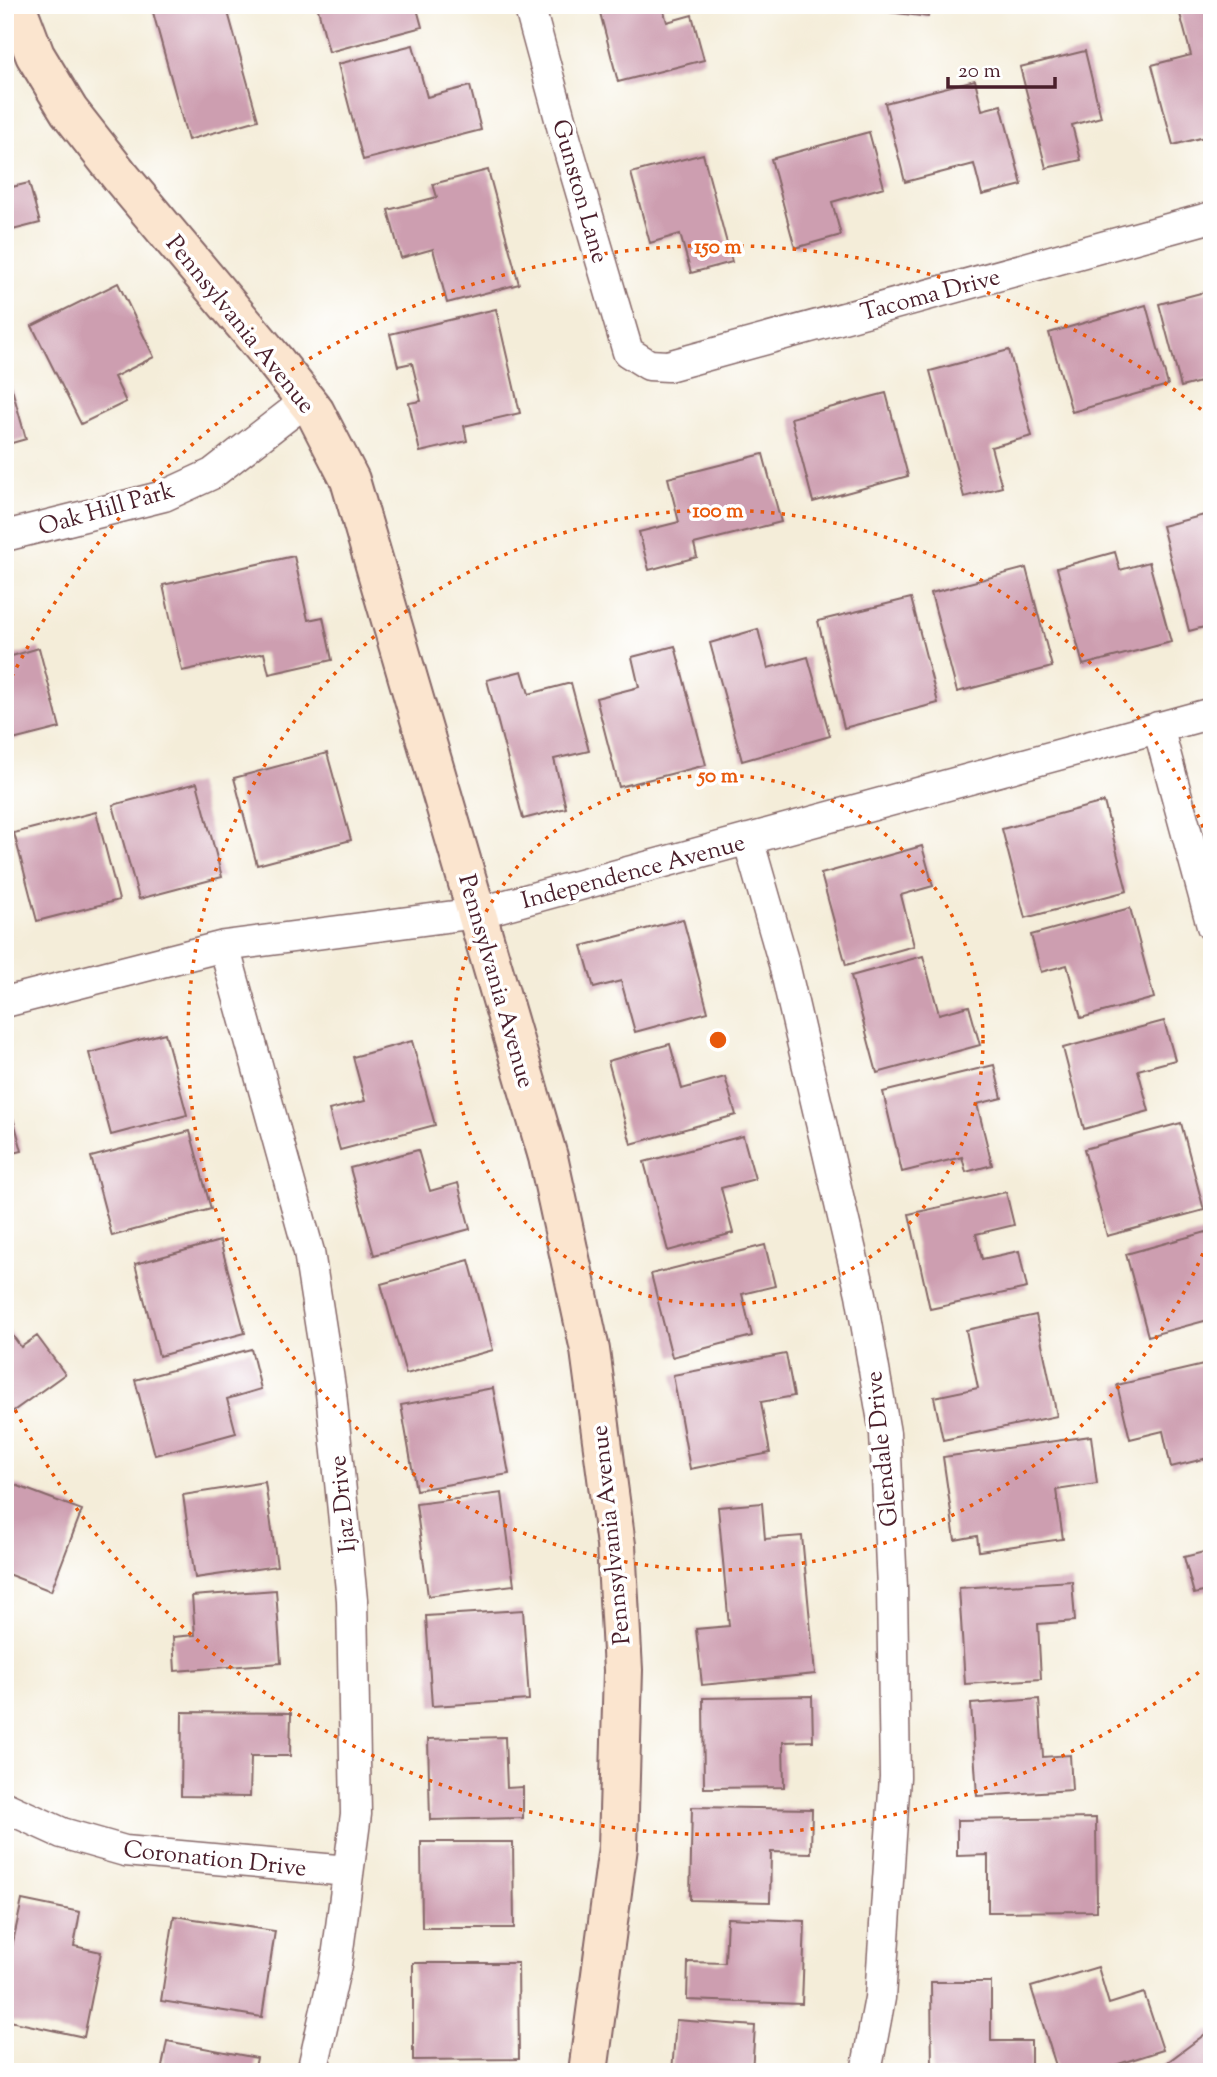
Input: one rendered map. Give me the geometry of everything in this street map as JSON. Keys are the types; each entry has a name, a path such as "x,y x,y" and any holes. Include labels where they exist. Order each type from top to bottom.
{"street":[{"name":"Gunston Lane","path":"529,5 628,352 649,365"},
{"name":"Pennsylvania Avenue","path":"13,9 35,55 69,111 315,412 350,480 548,1157 590,1350 616,1545 623,1670 618,1847 587,2072"},
{"name":"Tacoma Drive","path":"649,365 668,366 1212,217"},
{"name":"Oak Hill Park","path":"5,536 164,496 212,474 306,401"},
{"name":"Independence Avenue","path":"5,1002 224,946 477,913 1212,713"},
{"path":"1158,727 1212,926"},
{"name":"Glendale Drive","path":"748,839 783,964 862,1294 885,1433 892,1588 895,1777 880,1997 866,2072"},
{"name":"Ijaz Drive","path":"224,946 309,1252 331,1393 352,1600 356,1814 336,1965 312,2072"},
{"name":"Coronation Drive","path":"5,1807 62,1833 125,1851 348,1871"}],"building":[{"path":"151,5 226,5 258,120 188,140"},
{"path":"317,5 416,5 422,27 329,52"},
{"path":"598,5 662,5 667,22 692,15 704,60 618,82"},
{"path":"849,5 930,5 928,17"},
{"path":"1212,6 1212,135 1173,145 1152,65 1191,55 1180,14"},
{"path":"413,45 427,97 470,86 481,130 363,160 338,64"},
{"path":"1085,51 1101,117 1072,125 1081,160 1046,168 1020,67"},
{"path":"975,80 982,110 1001,105 1022,185 982,195 974,164 905,182 885,103"},
{"path":"869,132 884,187 832,202 841,235 795,248 771,159"},
{"path":"703,154 732,262 691,273 680,234 650,243 631,173"},
{"path":"5,163 12,187 29,183 40,223 5,232"},
{"path":"488,170 519,284 447,303 433,249 401,258 388,210 437,197 433,184"},
{"path":"118,283 154,357 114,377 126,402 81,424 32,326"},
{"path":"1212,290 1212,379 1181,387 1159,304"},
{"path":"1146,305 1168,385 1072,412 1049,333"},
{"path":"496,309 520,413 464,426 467,441 420,452 409,403 421,401 412,363 398,366 390,334"},
{"path":"1009,350 1032,436 991,447 1002,487 964,497 930,371"},
{"path":"5,364 26,439 5,445"},
{"path":"886,393 908,476 813,502 791,418"},
{"path":"763,454 781,522 694,544 697,557 649,570 639,532 679,522 668,478"},
{"path":"1212,513 1212,625 1189,631 1162,526"},
{"path":"1115,552 1120,570 1149,562 1171,642 1083,665 1057,568"},
{"path":"294,556 308,620 323,617 332,660 269,674 264,653 182,671 163,585"},
{"path":"1026,568 1052,667 957,692 931,593"},
{"path":"911,598 938,703 844,728 818,621"},
{"path":"758,629 768,668 808,657 830,736 742,761 710,643"},
{"path":"675,646 706,765 619,787 596,698 639,687 632,657"},
{"path":"39,648 60,728 5,742 5,658"},
{"path":"522,671 529,694 571,683 589,751 554,759 566,808 523,819 487,680"},
{"path":"327,753 351,840 257,865 234,778"},
{"path":"197,783 222,877 139,899 113,805"},
{"path":"1104,802 1127,891 1025,918 1002,829"},
{"path":"96,812 119,900 37,921 14,833"},
{"path":"922,846 933,886 901,895 914,946 846,965 821,874"},
{"path":"1130,908 1154,998 1081,1018 1067,965 1041,972 1031,935"},
{"path":"683,919 708,1012 635,1032 621,981 594,988 582,946"},
{"path":"923,956 939,1014 969,1006 980,1045 877,1073 851,976"},
{"path":"1164,1021 1175,1060 1138,1070 1149,1111 1084,1129 1063,1048"},
{"path":"165,1033 187,1115 111,1135 89,1053"},
{"path":"412,1041 435,1125 340,1150 329,1110 365,1101 353,1057"},
{"path":"670,1044 682,1089 725,1077 736,1115 631,1144 608,1061"},
{"path":"994,1065 1002,1098 977,1104 992,1165 966,1172 962,1157 902,1172 883,1092"},
{"path":"5,1093 22,1151 5,1155"},
{"path":"1181,1123 1204,1210 1107,1236 1084,1149"},
{"path":"190,1131 211,1209 112,1236 91,1157"},
{"path":"743,1136 755,1179 721,1188 733,1233 668,1251 644,1162"},
{"path":"418,1150 430,1191 458,1183 470,1229 374,1255 350,1168"},
{"path":"1006,1192 1014,1225 976,1234 982,1259 1019,1251 1027,1288 930,1309 909,1214"},
{"path":"1210,1231 1212,1319 1148,1336 1126,1254"},
{"path":"220,1241 245,1333 159,1356 135,1264"},
{"path":"765,1245 775,1286 742,1294 752,1336 672,1357 651,1274"},
{"path":"469,1260 493,1350 406,1374 381,1284"},
{"path":"1036,1315 1057,1416 943,1440 934,1397 978,1388 966,1330"},
{"path":"5,1325 21,1347 37,1336 65,1374 5,1417"},
{"path":"251,1349 261,1389 227,1399 236,1433 155,1455 135,1380"},
{"path":"786,1354 794,1396 761,1402 770,1453 690,1469 673,1375"},
{"path":"1212,1363 1212,1457 1171,1467 1163,1431 1130,1439 1117,1385"},
{"path":"493,1388 509,1474 416,1490 401,1405"},
{"path":"1091,1436 1097,1484 1056,1490 1063,1539 979,1551 977,1536 955,1540 943,1457"},
{"path":"265,1482 277,1566 195,1578 183,1495"},
{"path":"10,1483 82,1510 51,1591 5,1573 5,1497"},
{"path":"502,1493 514,1585 428,1596 416,1504"},
{"path":"762,1503 765,1539 802,1536 815,1674 702,1685 696,1629 729,1626 718,1507"},
{"path":"1212,1550 1212,1590 1194,1594 1184,1557"},
{"path":"1072,1581 1075,1621 1038,1624 1041,1679 965,1684 959,1588"},
{"path":"276,1590 281,1663 175,1671 173,1637 195,1635 192,1596"},
{"path":"523,1610 529,1700 432,1706 426,1616"},
{"path":"812,1696 813,1741 783,1742 784,1787 704,1788 703,1698"},
{"path":"1039,1699 1043,1757 1070,1755 1072,1790 977,1796 971,1704"},
{"path":"182,1712 291,1713 290,1756 251,1756 250,1797 181,1796"},
{"path":"505,1737 507,1788 523,1787 523,1818 430,1820 428,1739"},
{"path":"692,1807 812,1809 811,1853 771,1852 770,1902 690,1900"},
{"path":"1096,1818 1097,1911 988,1912 988,1855 957,1856 957,1820"},
{"path":"421,1842 513,1842 514,1928 422,1928"},
{"path":"22,1900 80,1912 74,1946 101,1952 84,2037 5,2020 5,1979"},
{"path":"174,1916 275,1931 262,2017 161,2001"},
{"path":"727,1918 805,1921 802,2004 687,2000 688,1962 725,1963"},
{"path":"413,1963 518,1963 519,2059 413,2060"},
{"path":"1098,1967 1109,2004 1144,1993 1163,2050 1093,2072 1058,2072 1031,1987"},
{"path":"931,1982 991,1982 991,2041 1031,2041 1031,2072 932,2072"},
{"path":"676,2020 755,2026 752,2072 672,2072"},
{"path":"1212,2029 1212,2072 1164,2072 1161,2067"},
{"path":"167,2041 257,2058 254,2072 161,2072"}]}
